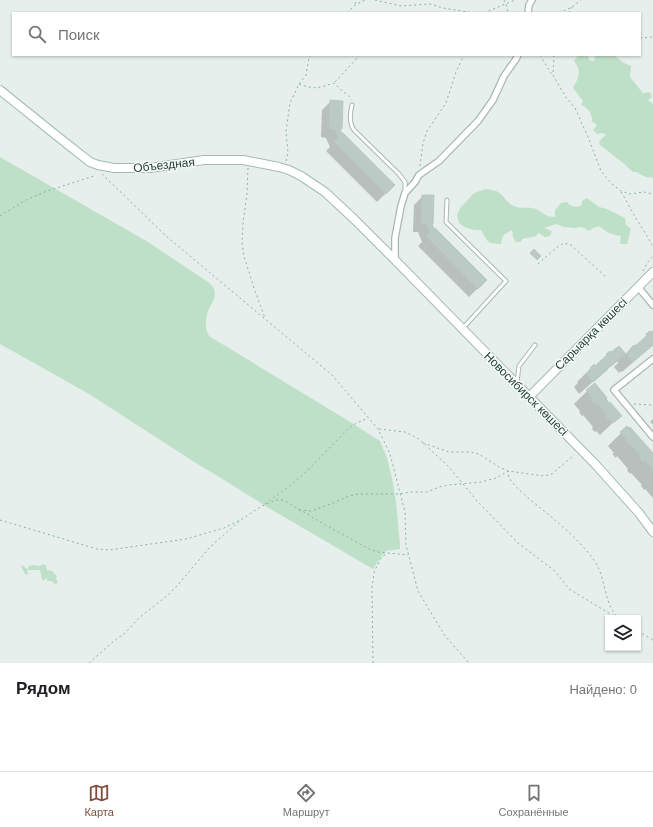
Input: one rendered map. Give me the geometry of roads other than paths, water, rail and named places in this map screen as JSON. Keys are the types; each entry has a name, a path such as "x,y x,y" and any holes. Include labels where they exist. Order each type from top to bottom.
{"main road":[{"name":"Объездная","path":"0,90 56,136 90,162 98,165 114,168 143,169 165,167 204,160 244,160 284,168"},
{"name":"Новосибирск көшесі","path":"284,168 301,176 325,192 354,219 596,465 639,513 653,532"},
{"name":"Сарыарқа көшесі","path":"529,397 653,272"}],"street":[{"path":"528,12 528,6 532,0"},
{"path":"395,260 395,238 405,193 419,175 439,161 478,121 493,100 504,76 518,56"},
{"path":"638,287 653,305"},
{"path":"653,359 614,390 653,437"}],"lane":[{"path":"352,105 350,110 351,126 402,178 405,182 405,193"},
{"path":"447,200 446,222 506,281 462,329"},
{"path":"516,384 519,366 535,345"}]}
